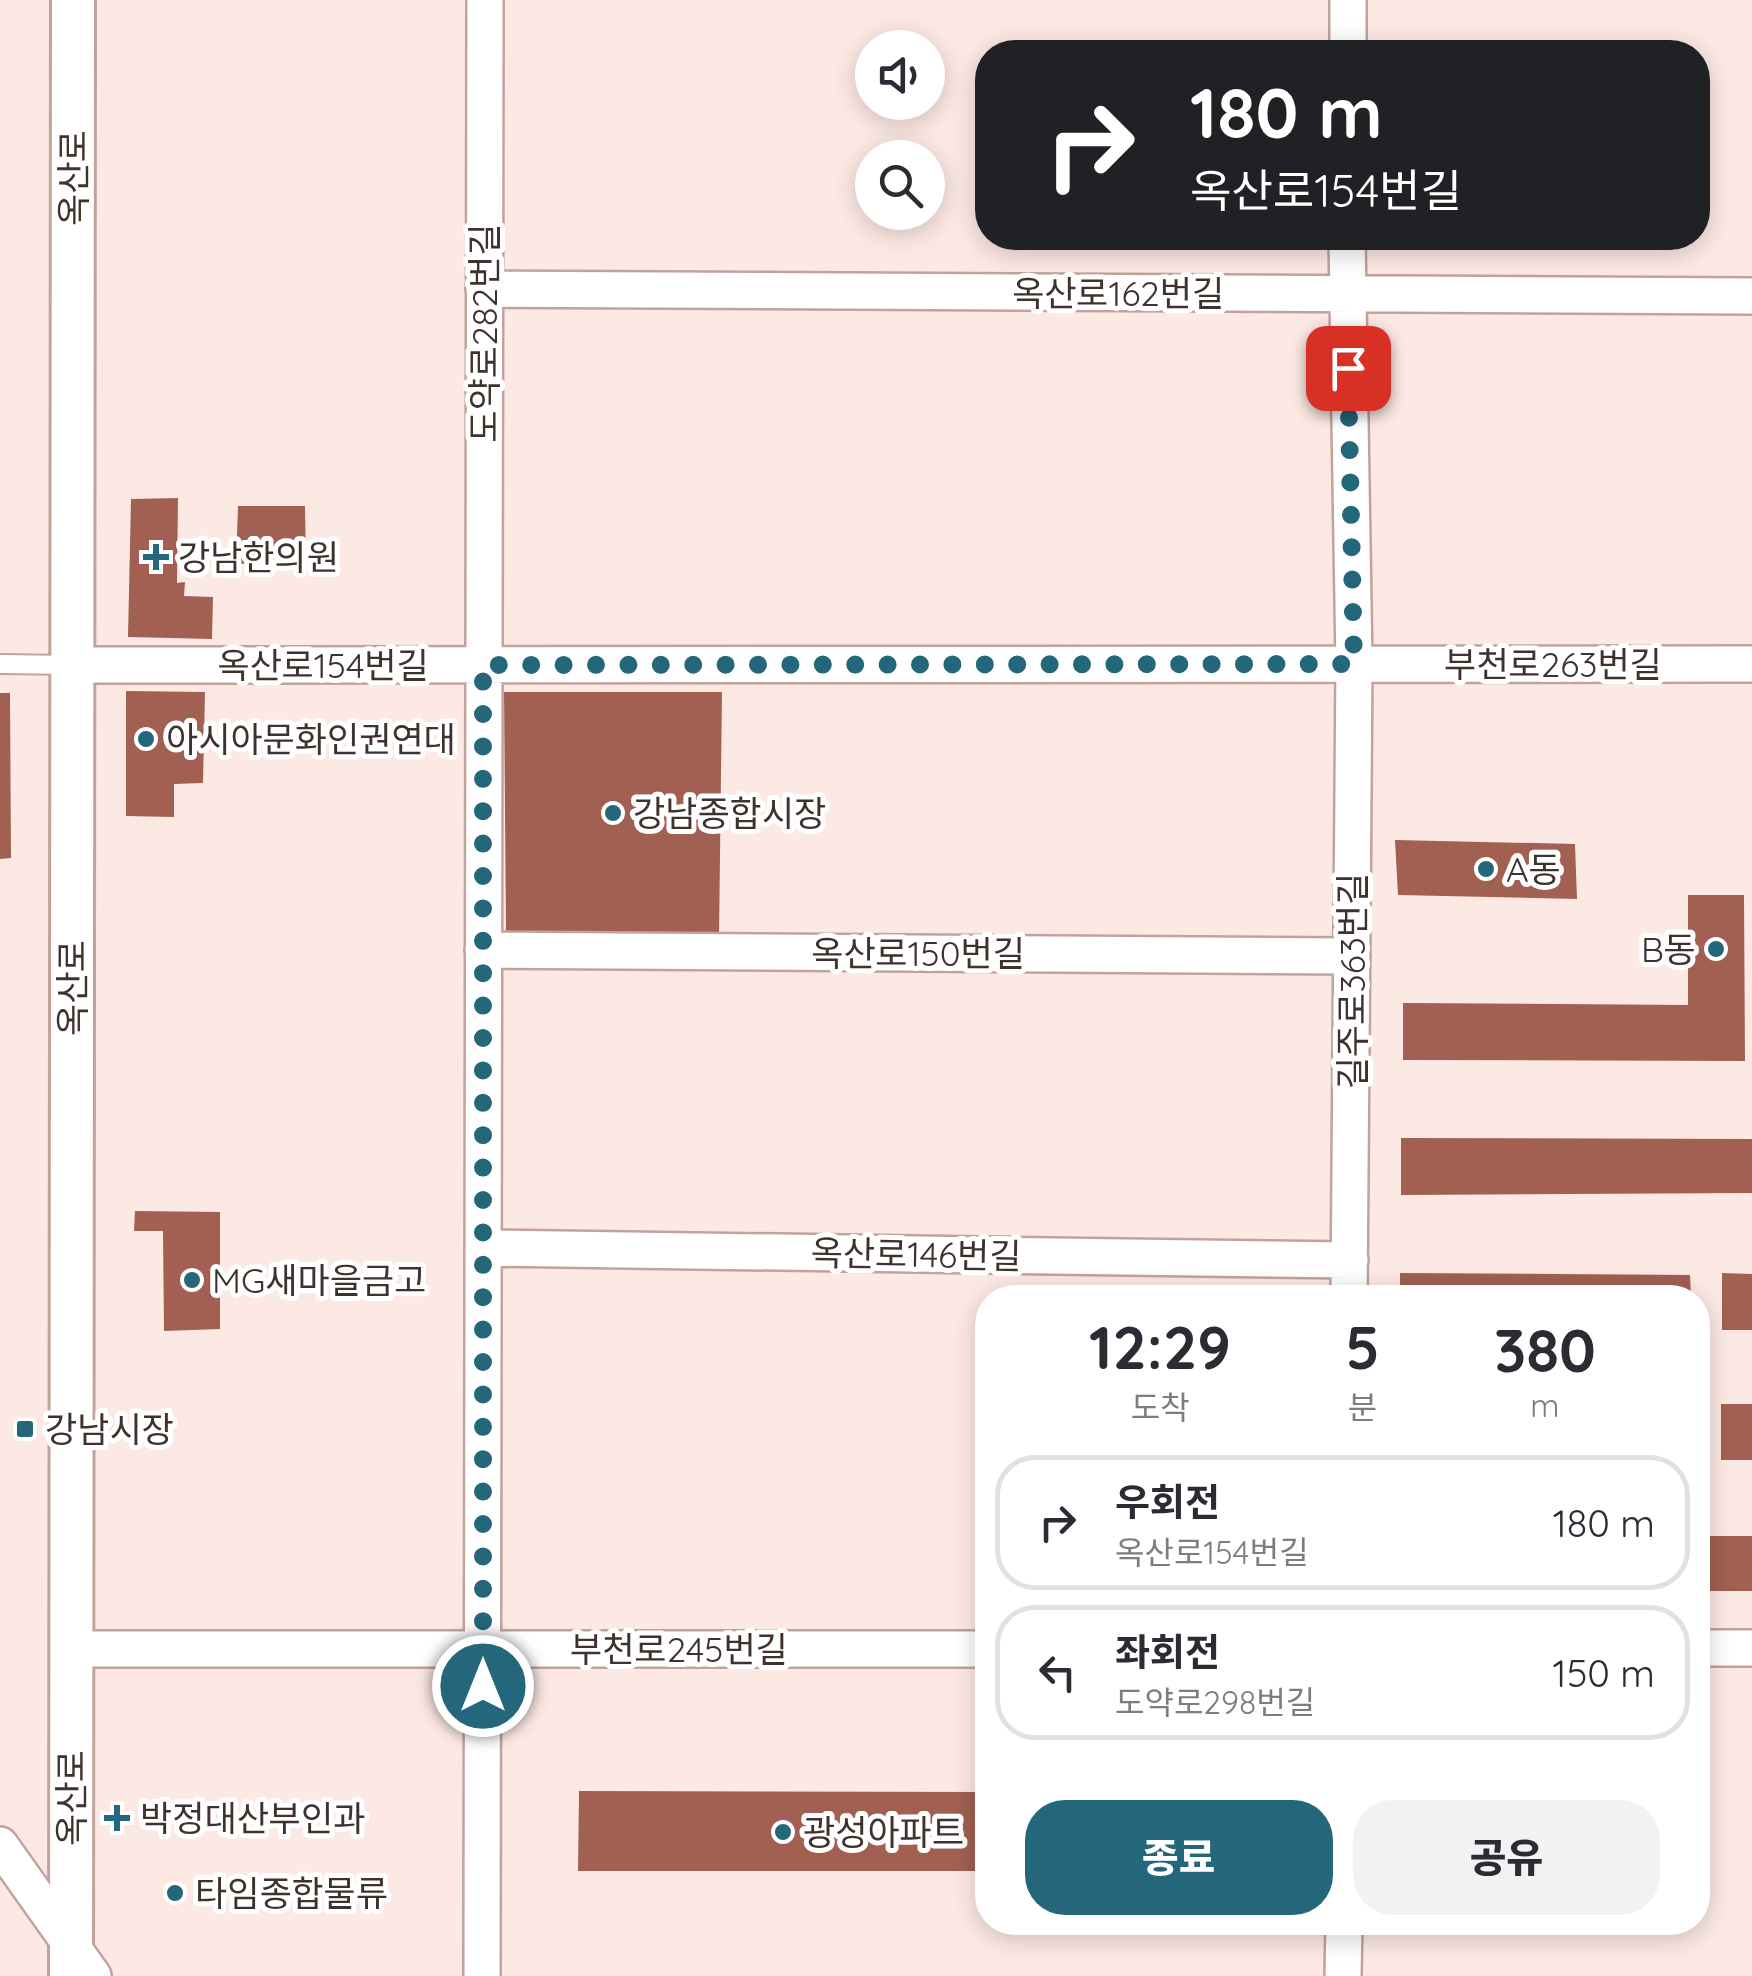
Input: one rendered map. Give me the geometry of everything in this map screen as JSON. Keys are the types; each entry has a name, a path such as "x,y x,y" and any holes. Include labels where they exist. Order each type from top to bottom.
{"street":[{"name":"옥산로","path":"73,0 71,1649 78,1964"},
{"name":"도약로282번길","path":"482,1976 485,0"},
{"path":"1348,0 1348,40"},
{"name":"길주로363번길","path":"1347,250 1354,664 1350,1285"},
{"name":"옥산로162번길","path":"484,289 1752,296"},
{"name":"옥산로154번길","path":"72,665 1354,664"},
{"name":"부천로263번길","path":"1354,664 1752,664"},
{"name":"옥산로150번길","path":"483,950 1352,956"},
{"name":"옥산로146번길","path":"483,1248 1350,1260"},
{"name":"부천로245번길","path":"71,1649 975,1648"},
{"path":"1710,1648 1752,1648"},
{"path":"0,1845 78,1964"},
{"path":"1343,1976 1344,1935"}],"lane":[{"path":"0,664 72,665"}],"building":[{"path":"178,498 177,583 185,582 184,596 213,597 212,639 128,637 131,499"},
{"path":"238,506 305,506 306,562 236,564"},
{"path":"126,691 205,692 203,783 174,784 174,817 126,816"},
{"name":"강남종합시장","path":"504,692 722,692 719,937 506,933"},
{"path":"0,693 10,693 11,858 0,859"},
{"name":"A동","path":"1395,840 1575,844 1577,899 1398,895"},
{"name":"B동","path":"1688,895 1744,895 1745,1061 1403,1060 1403,1003 1688,1005"},
{"path":"1401,1138 1752,1139 1752,1193 1401,1195"},
{"name":"MG새마을금고","path":"135,1211 220,1212 220,1329 164,1331 163,1231 134,1231"},
{"path":"1400,1273 1690,1275 1690,1285 1400,1285"},
{"path":"1722,1273 1752,1274 1752,1330 1722,1330"},
{"path":"1721,1404 1752,1404 1752,1460 1721,1460"},
{"path":"1710,1536 1752,1536 1752,1591 1710,1591"},
{"name":"광성아파트","path":"579,1791 975,1792 975,1871 578,1871"}],"place":[{"name":"강남한의원","path":"156,557"},
{"name":"아시아문화인권연대","path":"146,739"},
{"name":"강남종합시장","path":"613,813"},
{"name":"A동","path":"1486,869"},
{"name":"B동","path":"1716,949"},
{"name":"MG새마을금고","path":"192,1280"},
{"name":"강남시장","path":"25,1429"},
{"name":"박정대산부인과","path":"117,1818"},
{"name":"광성아파트","path":"783,1832"},
{"name":"타임종합물류","path":"175,1893"}],"route":[{"path":"483,1686 483,665 1354,664 1348,368"}]}
